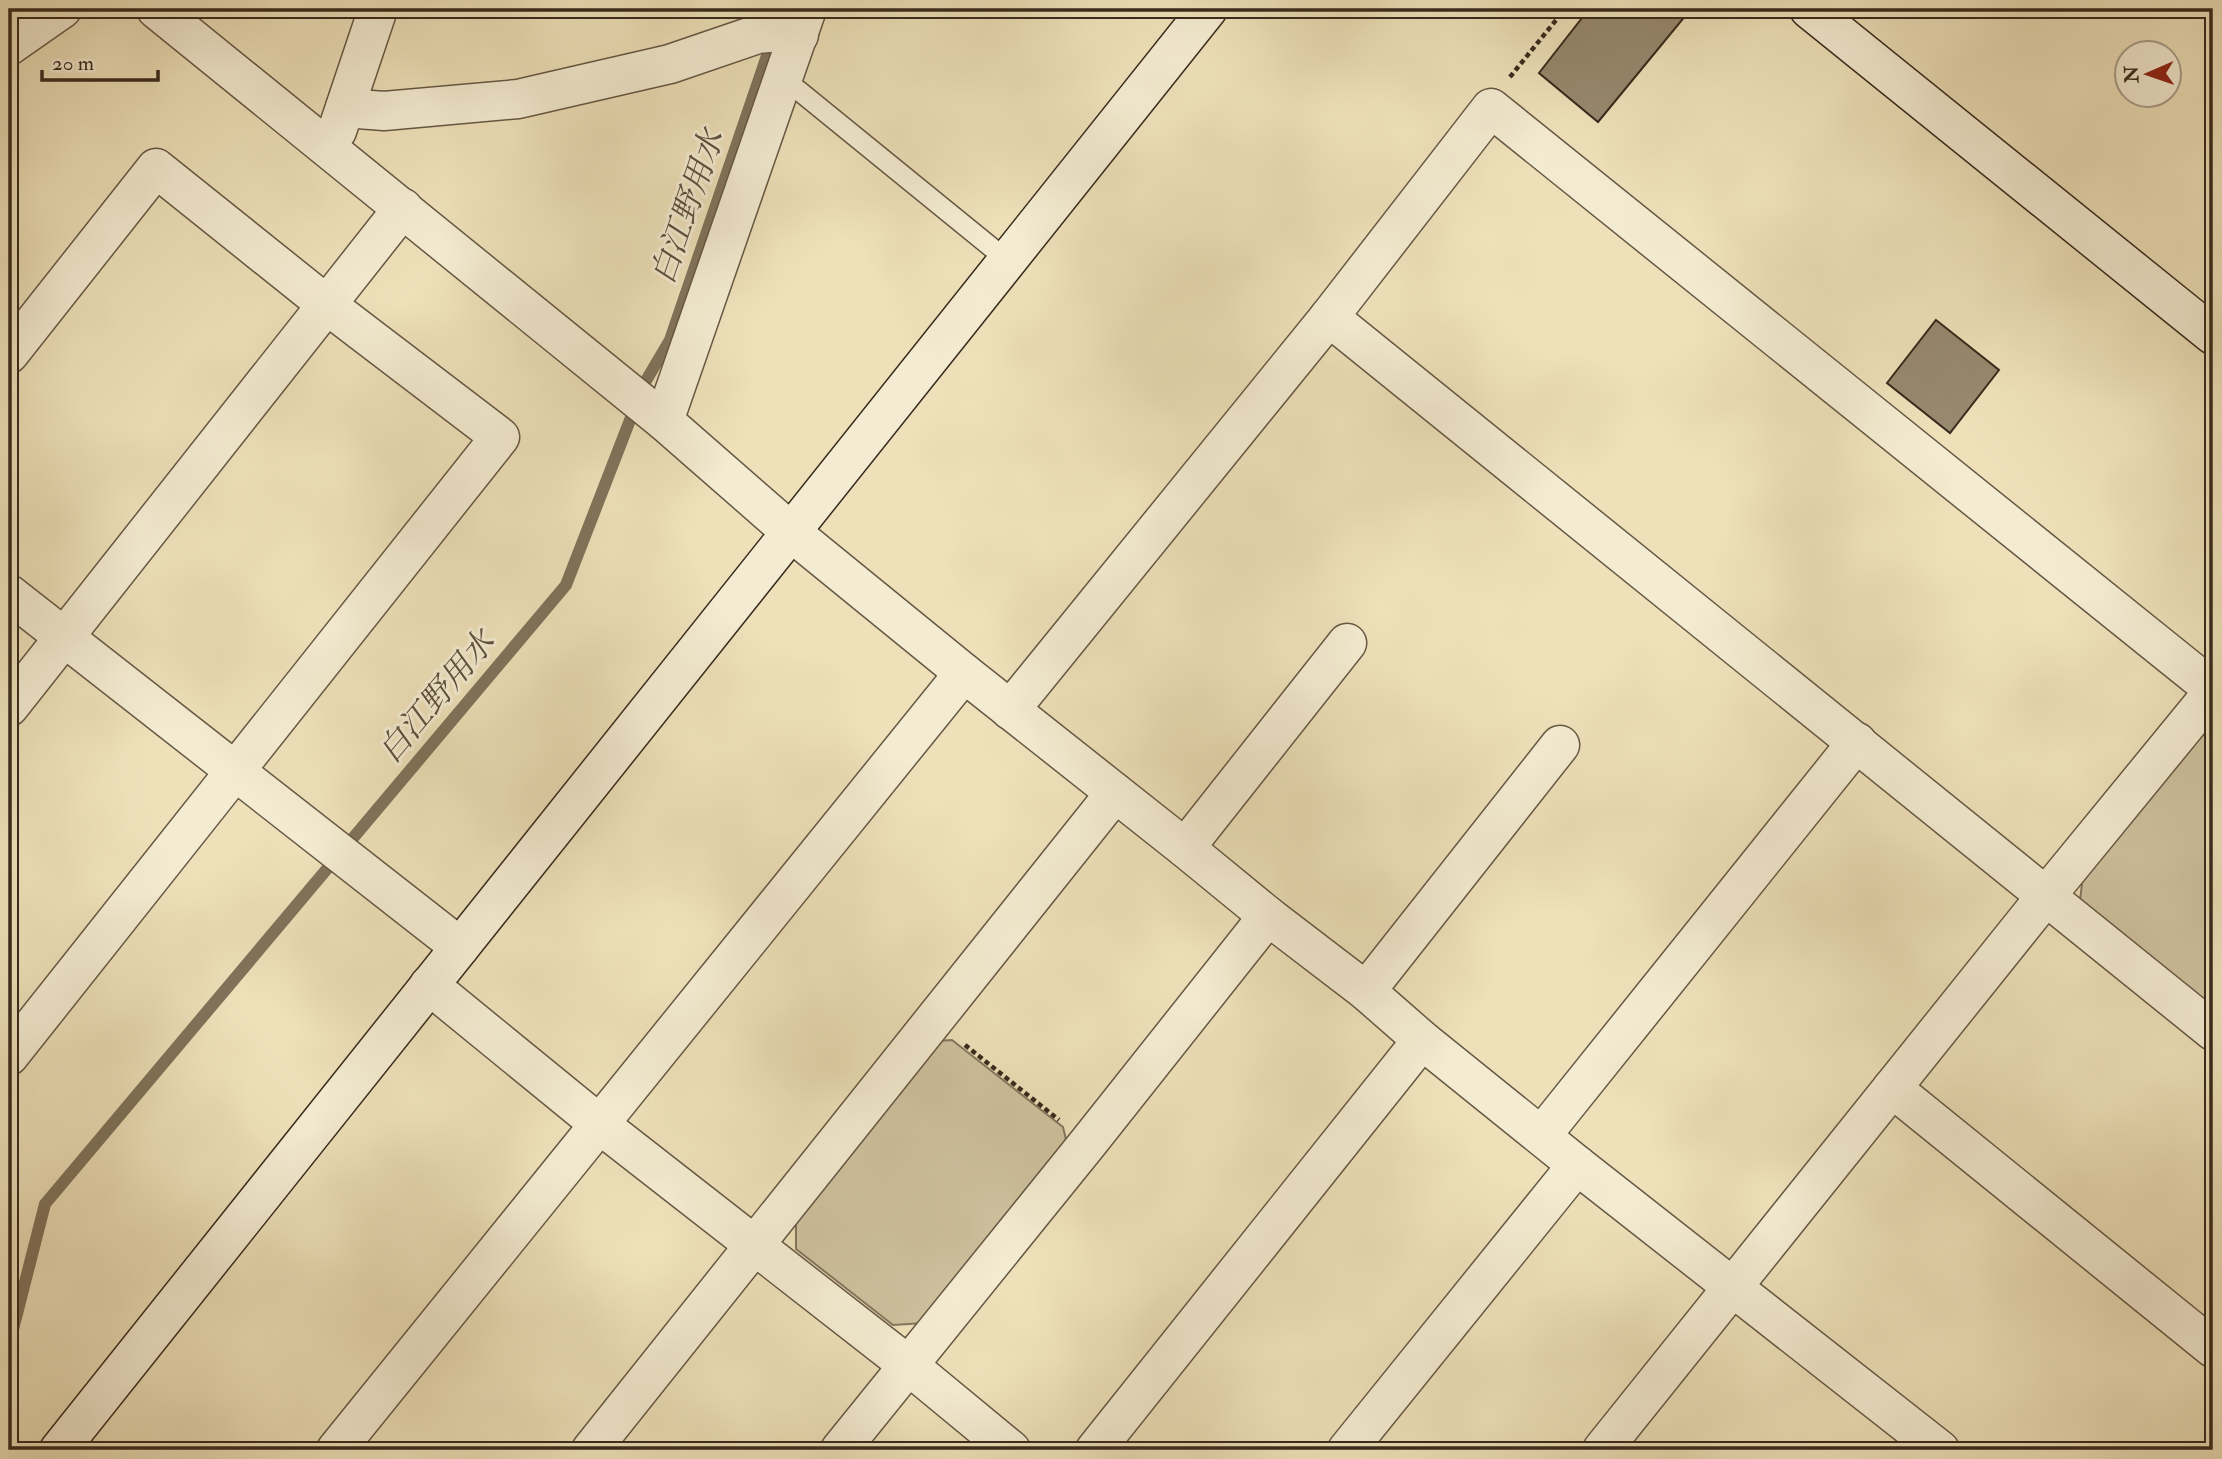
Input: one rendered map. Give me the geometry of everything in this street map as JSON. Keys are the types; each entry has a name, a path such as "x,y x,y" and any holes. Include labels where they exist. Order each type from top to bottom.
{"street":[{"path":"9,46 62,9"},
{"path":"156,9 648,407 791,532 964,673 1366,991 1422,1040 1577,1165 1940,1450"},
{"path":"332,150 378,9"},
{"path":"59,1450 1208,9"},
{"path":"1809,9 2213,335"},
{"path":"345,108 384,111 518,99 670,64 789,27 781,85 648,407"},
{"path":"1010,710 1329,317 1491,107 2213,691 1602,1450"},
{"path":"9,1056 500,437 327,305 156,168 15,333"},
{"path":"9,708 403,208"},
{"path":"1329,317 2213,1031"},
{"path":"9,594 460,947"},
{"path":"1185,848 1348,643"},
{"path":"336,1450 964,673"},
{"path":"1542,1135 1857,742"},
{"path":"1366,991 1560,745"},
{"path":"591,1450 1115,793"},
{"path":"840,1450 1268,916"},
{"path":"429,985 598,1123 756,1244 1011,1450"},
{"path":"1095,1450 1422,1040"},
{"path":"1892,1088 2213,1348"},
{"path":"1347,1450 1577,1165"}],"lane":[{"path":"781,85 798,90 1007,260"}],"path":[{"path":"1491,107 1497,93 1565,9"},
{"path":"934,1020 1088,1143"}],"shaded area":[{"path":"2213,718 2213,1009 2080,900 2083,876"},
{"path":"952,1040 1063,1127 1068,1148 925,1323 893,1325 796,1249 796,1219 936,1041"}],"building":[{"path":"1589,9 1691,9 1598,122 1539,73"},
{"path":"1936,320 1999,370 1950,433 1887,383"}],"waterway":[{"name":"白江野用水","path":"9,1345 45,1204 566,585 644,384 670,340 783,9"}]}
